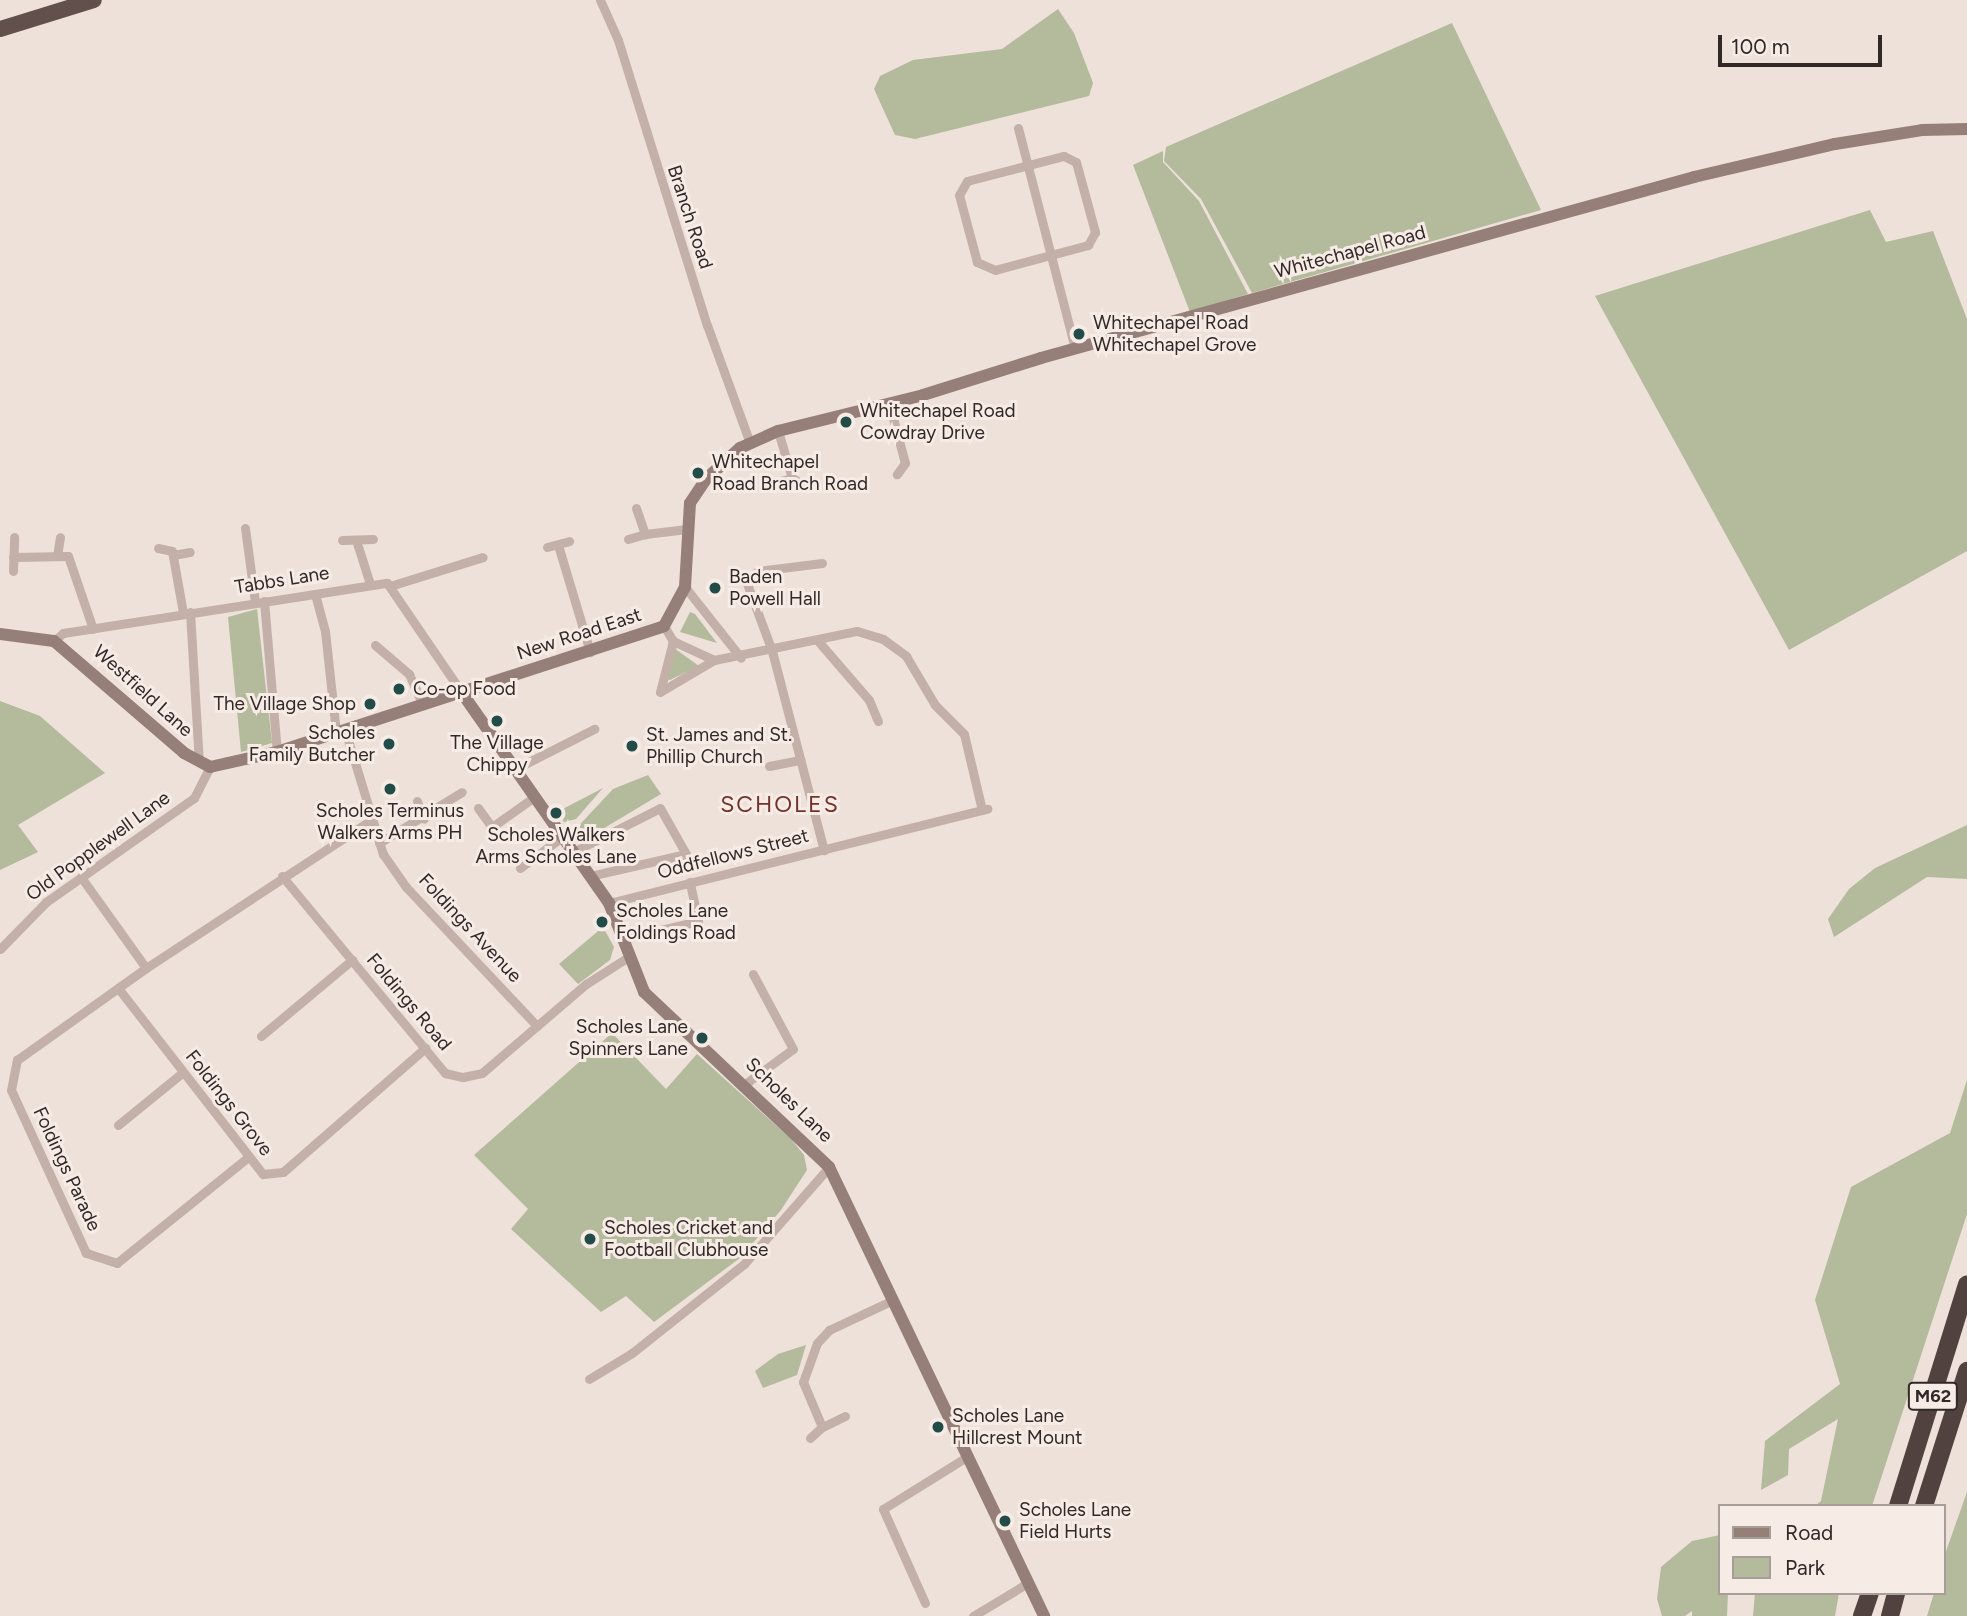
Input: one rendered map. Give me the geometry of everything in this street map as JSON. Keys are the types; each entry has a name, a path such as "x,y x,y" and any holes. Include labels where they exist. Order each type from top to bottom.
{"highway":[{"path":"0,29 94,0"},
{"name":"M62","path":"1899,1504 1967,1285"},
{"name":"M62","path":"1925,1504 1967,1371"},
{"path":"1862,1616 1869,1595"},
{"path":"1890,1616 1895,1595"}],"main road":[{"name":"Whitechapel Road","path":"750,443 778,431 889,403 1075,348 1695,177 1835,144 1920,131 1967,129"},
{"name":"New Road East","path":"461,693 664,626 685,587 690,503 701,487 750,443"},
{"path":"0,634 54,641"},
{"name":"Westfield Lane","path":"54,641 205,765"},
{"path":"205,765 277,752 461,693"},
{"name":"Scholes Lane","path":"461,693 609,903 644,992 746,1084 829,1167 965,1458 1044,1616"}],"street":[{"name":"Branch Road","path":"600,0 618,40 707,325 750,443"},
{"path":"1018,128 1075,348"},
{"path":"1064,156 1076,162 1095,232 1088,245 1051,255 995,270 977,262 958,195 967,181 1064,156"},
{"path":"889,403 905,463 897,474"},
{"path":"773,483 796,481 778,431"},
{"path":"636,508 645,534"},
{"path":"245,528 259,602 277,752"},
{"path":"628,539 687,529"},
{"path":"13,571 14,537"},
{"path":"57,556 60,537"},
{"path":"342,540 356,543 373,539"},
{"path":"547,548 569,541"},
{"path":"356,543 370,584"},
{"path":"558,545 590,652"},
{"path":"158,548 172,553 190,552"},
{"path":"172,553 186,613 205,765"},
{"path":"13,557 68,556 93,629"},
{"path":"461,693 390,586 483,557"},
{"path":"822,563 758,571 746,581 772,651 824,850"},
{"name":"Tabbs Lane","path":"54,641 63,633 370,584 390,586"},
{"path":"685,587 741,658"},
{"name":"Foldings Avenue","path":"316,594 325,631 341,731 379,843 406,887 537,1026"},
{"path":"664,626 673,641 714,660"},
{"name":"Oddfellows Street","path":"609,903 985,809 964,734 935,705 906,656 883,639 857,631 818,641"},
{"path":"673,641 660,692 714,660 741,658 818,641 869,700 878,720"},
{"path":"374,645 409,674 423,705"},
{"path":"514,769 594,729"},
{"path":"769,766 800,760"},
{"name":"Old Popplewell Lane","path":"0,949 46,902 194,798 205,765"},
{"path":"379,843 424,819 462,792"},
{"path":"478,808 492,827 534,797"},
{"path":"417,801 424,819"},
{"path":"573,852 660,807 686,855 590,876"},
{"name":"Foldings Parade","path":"247,1158 117,1263 86,1253 11,1090 18,1060 146,968 282,876 370,821"},
{"path":"520,869 562,837"},
{"name":"Foldings Road","path":"282,876 445,1073 463,1077 481,1073 537,1026 630,956"},
{"path":"81,877 146,968"},
{"path":"623,939 698,921 691,882"},
{"path":"261,1036 352,961"},
{"path":"746,1084 793,1049 753,974"},
{"name":"Foldings Grove","path":"118,988 247,1158 263,1174 284,1172 425,1048"},
{"path":"118,1125 182,1073"},
{"path":"589,1379 632,1353 744,1264 829,1167"},
{"path":"822,1427 803,1382 821,1335 891,1301"},
{"path":"810,1438 822,1427 845,1416"},
{"path":"925,1603 883,1509 965,1458"},
{"path":"973,1616 1026,1584"}],"green space":[{"path":"1058,9 1074,33 1093,83 1089,96 915,139 895,135 874,89 880,76 913,60 1002,49"},
{"path":"1452,23 1541,210 1252,293 1201,199 1164,161 1166,147"},
{"path":"1163,151 1163,162 1199,201 1248,294 1190,312 1133,165"},
{"path":"1870,210 1886,242 1933,231 1967,319 1967,551 1789,650 1595,296"},
{"path":"257,609 272,743 241,752 228,617"},
{"path":"690,612 695,614 717,643 680,632"},
{"path":"674,648 699,666 670,680 667,679"},
{"path":"0,701 40,716 105,773 18,825 38,852 0,870"},
{"path":"648,775 661,794 581,842 571,834 613,789"},
{"path":"603,788 576,819 564,822 557,812"},
{"path":"1967,825 1967,879 1927,877 1834,937 1828,919 1849,889 1875,868"},
{"path":"603,927 614,947 610,960 578,984 559,964"},
{"path":"612,1033 666,1089 697,1054 791,1139 804,1155 807,1170 781,1210 740,1258 654,1322 626,1296 601,1312 511,1229 528,1209 474,1155"},
{"path":"1967,1080 1967,1214 1873,1504 1817,1504 1821,1501 1838,1419 1789,1449 1788,1475 1761,1490 1765,1441 1840,1384 1815,1300 1851,1187 1950,1133"},
{"path":"806,1345 797,1375 763,1388 755,1371 778,1354"},
{"path":"1967,1492 1967,1616 1927,1616 1933,1595 1946,1595 1946,1551"},
{"path":"1718,1535 1718,1595 1728,1595 1727,1616 1692,1616 1692,1611 1685,1616 1662,1616 1657,1599 1661,1567 1692,1541"},
{"path":"1755,1595 1839,1595 1835,1616 1753,1616"}],"place":[{"name":"Whitechapel Road Whitechapel Grove","path":"1079,334"},
{"name":"Whitechapel Road Cowdray Drive","path":"846,422"},
{"name":"Whitechapel Road Branch Road","path":"698,473"},
{"name":"Baden Powell Hall","path":"715,588"},
{"name":"Co-op Food","path":"399,689"},
{"name":"The Village Shop","path":"370,704"},
{"name":"The Village Chippy","path":"497,721"},
{"name":"Scholes Family Butcher","path":"389,744"},
{"name":"St. James and St. Phillip Church","path":"632,746"},
{"name":"Scholes Terminus Walkers Arms PH","path":"390,789"},
{"name":"Scholes Walkers Arms Scholes Lane","path":"556,813"},
{"name":"Scholes Lane Foldings Road","path":"602,922"},
{"name":"Scholes Lane Spinners Lane","path":"702,1038"},
{"name":"Scholes Cricket and Football Clubhouse","path":"590,1239"},
{"name":"Scholes Lane Hillcrest Mount","path":"938,1427"},
{"name":"Scholes Lane Field Hurts","path":"1005,1521"}],"district":[{"name":"SCHOLES","path":"780,804"}]}
